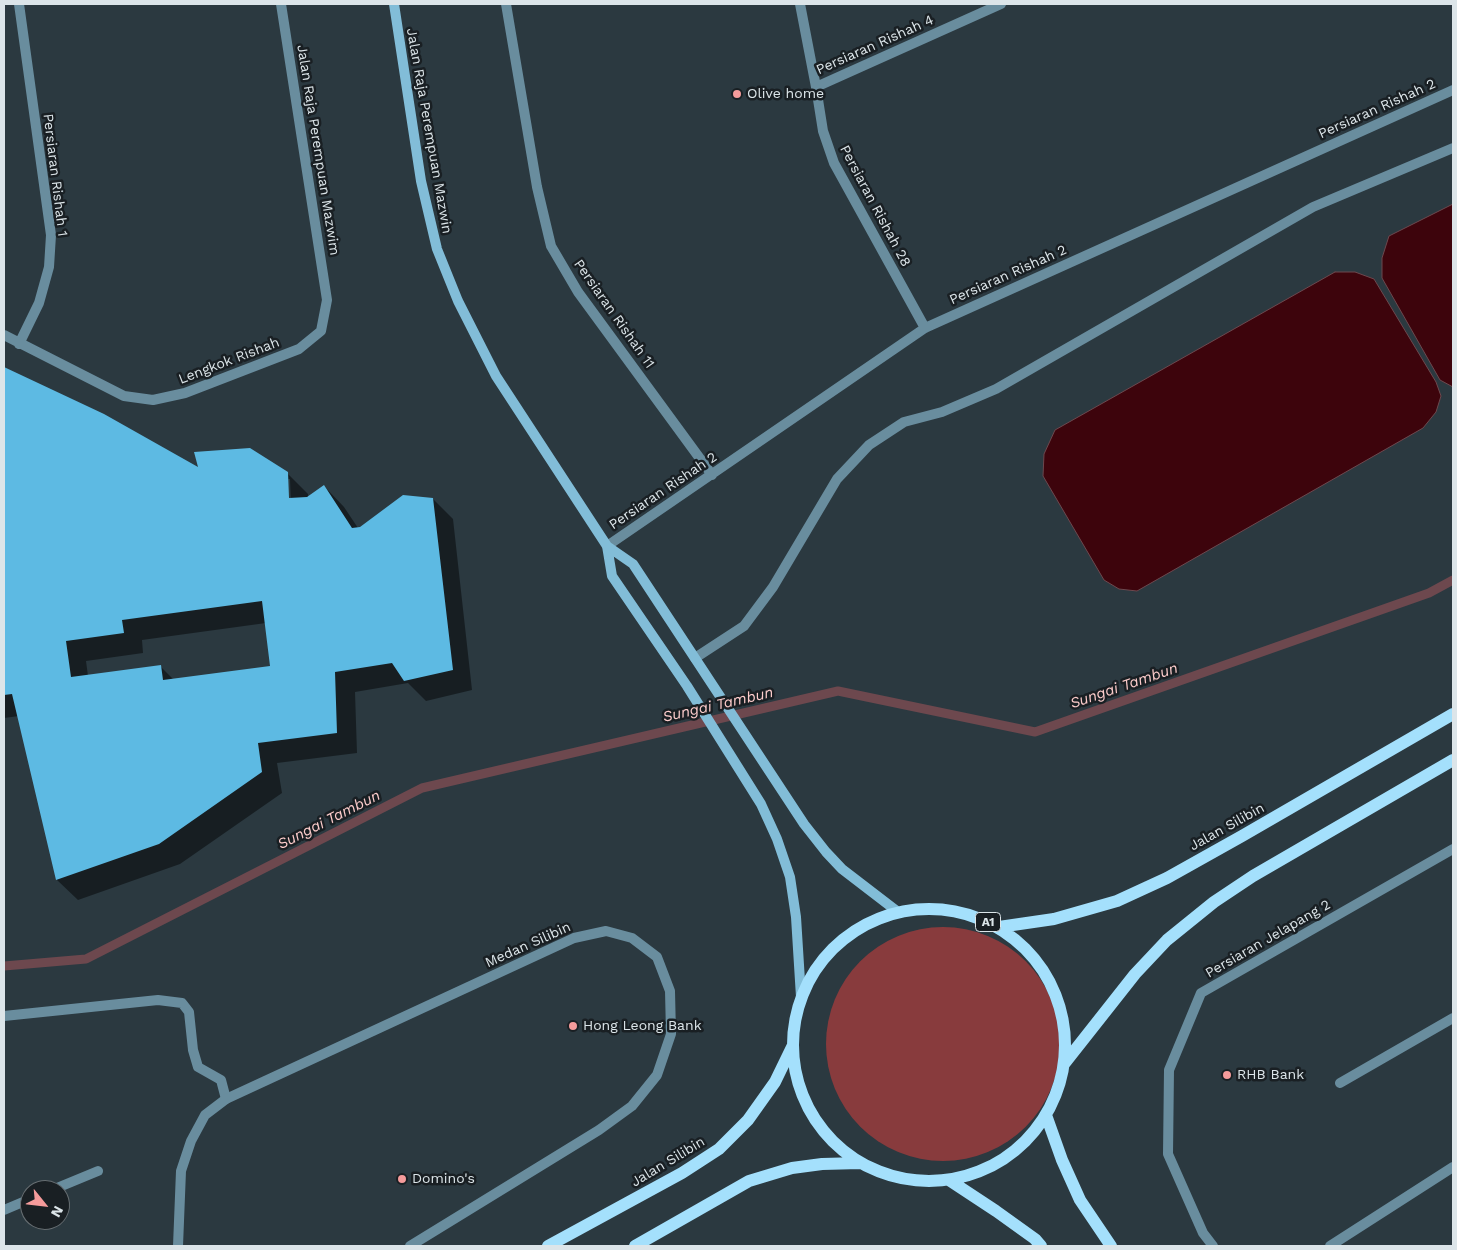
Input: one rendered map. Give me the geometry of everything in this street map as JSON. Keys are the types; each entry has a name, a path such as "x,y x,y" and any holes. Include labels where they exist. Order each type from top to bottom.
{"main road":[{"name":"Jalan Raja Perempuan Mazwin","path":"394,4 421,181 437,249 458,301 496,376 607,546 632,564 804,824 842,869 898,912"},
{"name":"Jalan Raja Perempuan Mazwin","path":"607,546 612,576 687,686 761,804 777,839 790,877 796,917 801,997"},
{"name":"Jalan Silibin","path":"999,927 1054,919 1117,901 1167,878 1453,714"},
{"path":"1063,1064 1135,974 1167,940 1214,902 1253,876 1453,760"},
{"name":"A1","path":"919,908 950,910 980,918 999,927 1025,947 1039,963 1050,981 1058,1001 1063,1022 1065,1043 1063,1064 1057,1091 1046,1115 1028,1139 1004,1158 978,1172 949,1180 926,1182 903,1179 880,1173 860,1163 840,1150 821,1129 811,1114 798,1082 792,1048 795,1017 805,988 819,965 846,936 871,922 898,912 919,908"},
{"name":"Jalan Silibin","path":"548,1246 682,1174 719,1149 748,1120 776,1082 792,1048"},
{"path":"1046,1115 1062,1160 1080,1200 1111,1246"},
{"name":"A1","path":"635,1246 749,1182 792,1168 822,1164 860,1163"},
{"path":"949,1180 996,1210 1041,1246"}],"street":[{"name":"Persiaran Rishah 1","path":"19,4 51,235 50,267 40,303 19,344"},
{"name":"Jalan Raja Perempuan Mazwim","path":"281,4 327,300"},
{"name":"Persiaran Rishah 11","path":"506,4 538,187 552,246 578,292 712,475"},
{"name":"Persiaran Rishah 28","path":"800,4 823,131 834,163 924,328"},
{"name":"Persiaran Rishah 4","path":"816,87 1001,4"},
{"name":"Persiaran Rishah 2","path":"607,546 924,328 1453,90"},
{"path":"695,658 744,626 773,587 837,479 869,445 904,422 942,412 996,389 1313,207 1453,148"},
{"name":"Lengkok Rishah","path":"4,336 124,396 153,400 185,393 299,349 321,332 327,300"},
{"name":"Persiaran Jelapang 2","path":"1213,1246 1203,1233 1168,1154 1169,1070 1201,993 1453,849"},
{"name":"Medan Silibin","path":"178,1246 181,1171 191,1141 205,1115 226,1099 574,938 606,931 632,938 657,957 670,991 671,1034 657,1075 632,1106 599,1130 410,1246"},
{"path":"4,1016 158,1000 182,1003 189,1012 193,1050 198,1066 221,1080 226,1099"},
{"path":"1340,1084 1453,1018"},
{"path":"1330,1246 1453,1167"},
{"path":"70,1183 98,1171"},
{"path":"4,1210 20,1203"}],"shaded area":[{"path":"1453,204 1453,387 1440,380 1382,278 1382,258 1389,236"},
{"path":"1335,272 1355,272 1374,279 1436,382 1441,396 1436,412 1423,428 1137,591 1119,589 1104,580 1043,476 1044,454 1055,430"},
{"path":"943,927 977,932 988,936 1008,947 1033,970 1051,999 1055,1010 1060,1044 1055,1078 1051,1089 1040,1109 1017,1134 988,1152 977,1156 943,1161 909,1156 898,1152 878,1141 853,1118 835,1089 831,1078 826,1044 831,1010 835,999 846,979 869,954 898,936 909,932"}],"building":[{"path":"4,367 104,414 198,467 194,452 250,448 288,472 289,498 307,497 324,485 352,528 360,527 403,495 433,498 453,670 404,681 392,663 335,672 337,733 258,743 262,772 159,844 56,880 12,694 4,695","holes":["262,601 270,666 163,680 161,665 71,677 66,641 124,633 122,620"]}],"waterway":[{"name":"Sungai Tambun","path":"4,966 86,959 422,788 838,691 1035,732 1429,593 1453,580"}],"place":[{"name":"Olive home","path":"737,94"},
{"name":"Hong Leong Bank","path":"573,1026"},
{"name":"RHB Bank","path":"1227,1075"},
{"name":"Domino's","path":"402,1179"}]}
